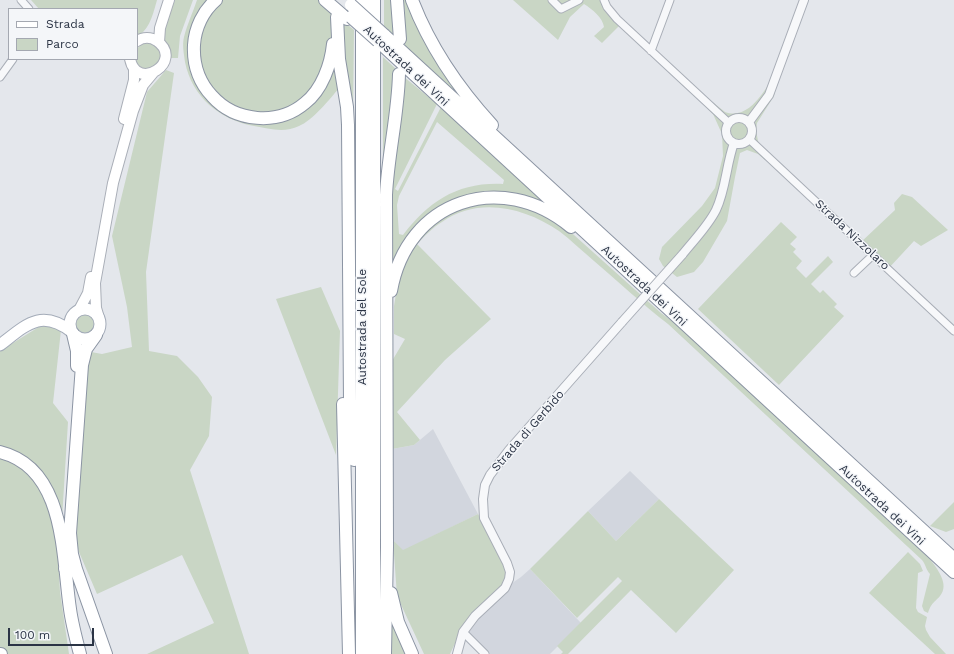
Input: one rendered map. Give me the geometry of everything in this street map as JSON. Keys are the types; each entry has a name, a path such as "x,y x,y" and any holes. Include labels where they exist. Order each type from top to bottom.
{"highway":[{"path":"216,0 202,17 196,33 194,55 197,72 207,91 220,104 240,115 255,118 273,118 286,114 305,104 312,97 321,84 330,62 333,46 335,16 348,125 351,418 362,543"},
{"path":"325,0 352,9 382,41"},
{"name":"Autostrada dei Vini","path":"334,0 352,9 382,41 632,275 954,572"},
{"name":"Autostrada del Sole","path":"374,0 374,654"},
{"path":"397,0 400,39"},
{"path":"412,0 432,45 463,91 506,140 524,157 563,200"},
{"name":"Autostrada del Sole","path":"352,9 362,543 362,654"},
{"name":"Autostrada dei Vini","path":"382,41 563,200 954,559"},
{"path":"385,654 386,195 388,165 398,108 400,74"},
{"path":"386,354 393,279 400,259 411,239 425,224 442,211 461,203 477,199 506,198 524,202 545,210 566,223 595,249 632,275"},
{"path":"349,273 343,415 349,654"},
{"path":"65,569 66,518 78,364 77,350 72,333"},
{"path":"96,336 86,349 82,365 70,533 72,554 76,569 106,654"},
{"path":"0,452 14,456 27,465 38,476 44,484 56,514 70,610 80,654"},
{"path":"386,547 394,608 402,634 412,654"}],"main road":[{"path":"141,39 153,28 162,0"},
{"path":"159,42 160,28 169,0"},
{"path":"41,320 60,323 81,339 96,336 99,330 100,324 96,308 95,283 113,183 133,111 143,85 153,73 162,66 165,58 164,48 159,42 155,39 141,39"},
{"path":"130,62 143,74 153,73"},
{"path":"72,333 69,323 71,317 77,311 88,293 110,170 132,90 134,80 130,62"},
{"path":"0,345 27,326 41,320 82,309 90,310 96,313 99,318"}],"street":[{"path":"20,0 28,8"},
{"path":"552,0 561,9 579,0"},
{"path":"604,0 607,7 617,19 729,123"},
{"path":"650,51 670,0"},
{"path":"749,122 769,95 804,0"},
{"path":"0,78 12,60"},
{"path":"736,118 741,118 749,122 753,131 749,140 740,144 734,143 730,140 726,132 729,123 736,118"},
{"name":"Strada Nizzolaro","path":"749,140 954,331"},
{"name":"Strada di Gerbido","path":"456,654 463,632 475,616 505,588 509,580 510,572 507,563 484,518 483,499 485,485 490,475 505,455 706,226 716,210 722,195 729,158 734,143"},
{"path":"854,273 873,255"},
{"path":"463,632 485,654"}],"shaded area":[{"path":"433,429 478,514 403,551 393,540 392,449 414,445"},
{"path":"630,471 659,499 616,541 588,511"},
{"path":"530,569 581,623 550,654 486,654 461,631 505,588"}],"green space":[{"path":"31,0 157,0 148,25 138,36 138,8 38,8"},
{"path":"175,0 193,0 180,36 178,58 170,58 164,43 164,36 166,22"},
{"path":"197,0 211,0 192,62 228,112 290,114 333,60 339,88 309,120 294,128 283,130 254,126 242,123 219,112 209,105 194,86 185,62 183,40"},
{"path":"222,0 318,0 332,12 332,35 330,49 312,92 285,112 251,114 218,98 201,70 199,34 211,9"},
{"path":"384,0 394,0 397,38 384,26"},
{"path":"403,0 407,0 460,95 459,96 405,47 405,13"},
{"path":"513,0 603,0 620,25 602,43 594,36 604,27 602,20 584,4 570,17 558,40"},
{"path":"341,19 354,30 353,114 344,62"},
{"path":"143,44 153,44 160,51 160,61 153,68 143,68 136,61 138,60 138,48"},
{"path":"655,56 725,112 735,113 744,111 760,97 783,60 774,96 757,123 756,130 758,141 768,158 765,160 758,154 747,150 740,153 727,221 703,262 694,272 677,277 663,266 659,259 662,247 702,206 715,188 723,156 722,134 713,114"},
{"path":"383,57 396,69 383,178"},
{"path":"166,70 174,73 146,272 149,351 177,356 198,377 212,397 209,436 190,470 249,654 147,654 214,623 182,555 97,594 79,552 74,535 86,369 91,352 102,354 132,347 127,307 112,236 147,92"},
{"path":"404,77 437,104 395,189 398,191 441,107 552,209 516,198 445,207 391,271 392,181 404,99","holes":["437,122 504,180 503,184 472,186 458,190 446,196 423,212 403,235 399,234 397,205 399,196"]},
{"path":"902,194 912,197 948,230 921,246 914,241 888,269 860,243 895,210 894,203"},
{"path":"476,202 525,206 564,227 661,313 679,326 930,559 941,577 944,587 940,596 932,605 928,613 924,611 922,606 930,574 922,560 668,324 559,231 532,216 517,211 486,207 471,209 456,214 442,222 417,244 491,319 445,360 397,412 420,440 414,445 392,449 392,361 405,339 394,334 394,306 400,269 430,224"},
{"path":"781,222 797,237 790,244 796,249 793,252 802,261 796,268 806,278 828,256 833,262 811,284 820,293 823,290 837,304 834,307 844,316 779,385 698,309"},
{"path":"321,287 340,331 336,455 276,299"},
{"path":"84,312 92,316 96,324 92,332 84,336 76,332 72,324 76,316"},
{"path":"42,325 61,330 53,403 68,422 62,519 53,494 0,449 0,351"},
{"path":"0,455 4,455 40,481 57,538 60,592 69,654 5,654 0,650"},
{"path":"659,499 734,570 676,633 631,590 568,654 561,654 563,652 557,646 622,581 618,577 577,618 530,569 588,511 616,541"},
{"path":"954,502 954,529 946,532 930,526"},
{"path":"478,514 507,563 509,579 461,631 450,654 424,654 397,596 393,540 403,550"},
{"path":"908,552 920,564 923,571 918,573 916,608 918,612 927,617 925,626 926,630 930,637 946,654 935,654 869,593"},
{"path":"389,610 409,654 389,654"}]}
